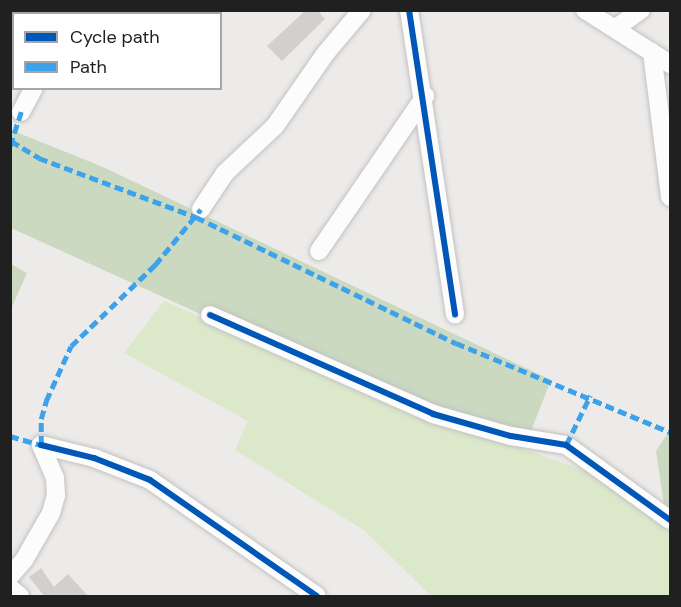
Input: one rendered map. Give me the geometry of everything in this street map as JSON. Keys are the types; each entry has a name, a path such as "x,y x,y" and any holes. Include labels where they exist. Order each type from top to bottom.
{"street":[{"path":"201,209 225,173 275,126 325,54 362,10"},
{"path":"409,10 425,96 455,315"},
{"path":"585,10 670,64"},
{"path":"616,28 641,10"},
{"path":"652,52 670,197"},
{"path":"21,112 33,90"},
{"path":"319,251 425,96"},
{"path":"210,315 433,414 511,436 566,445 670,520"},
{"path":"10,576 24,560 51,513 56,496 55,478 41,445 94,458 150,480 317,597"},
{"path":"10,588 20,597"}],"green space":[{"path":"11,130 103,167 551,380 524,449 412,410 11,228"},
{"path":"11,264 27,273 11,309"},
{"path":"164,301 412,410 589,472 670,521 670,596 431,596 365,531 235,450 248,421 124,353"},
{"path":"670,433 670,521 666,518 656,451"}],"building":[{"path":"306,10 317,10 325,19 282,61 267,46"},
{"path":"41,568 54,587 68,574 89,597 45,597 29,577"}],"marked path":[{"path":"10,146 21,112"},
{"path":"11,141 39,158 196,217 456,343 670,432"},
{"path":"10,436 41,445 41,419 46,401 71,346 155,265 201,209"},
{"path":"566,445 590,396"}],"cycle path":[{"path":"409,10 455,315"},
{"path":"210,315 433,414 511,436 566,445 670,520"},
{"path":"41,445 94,458 150,480 317,596"}]}
